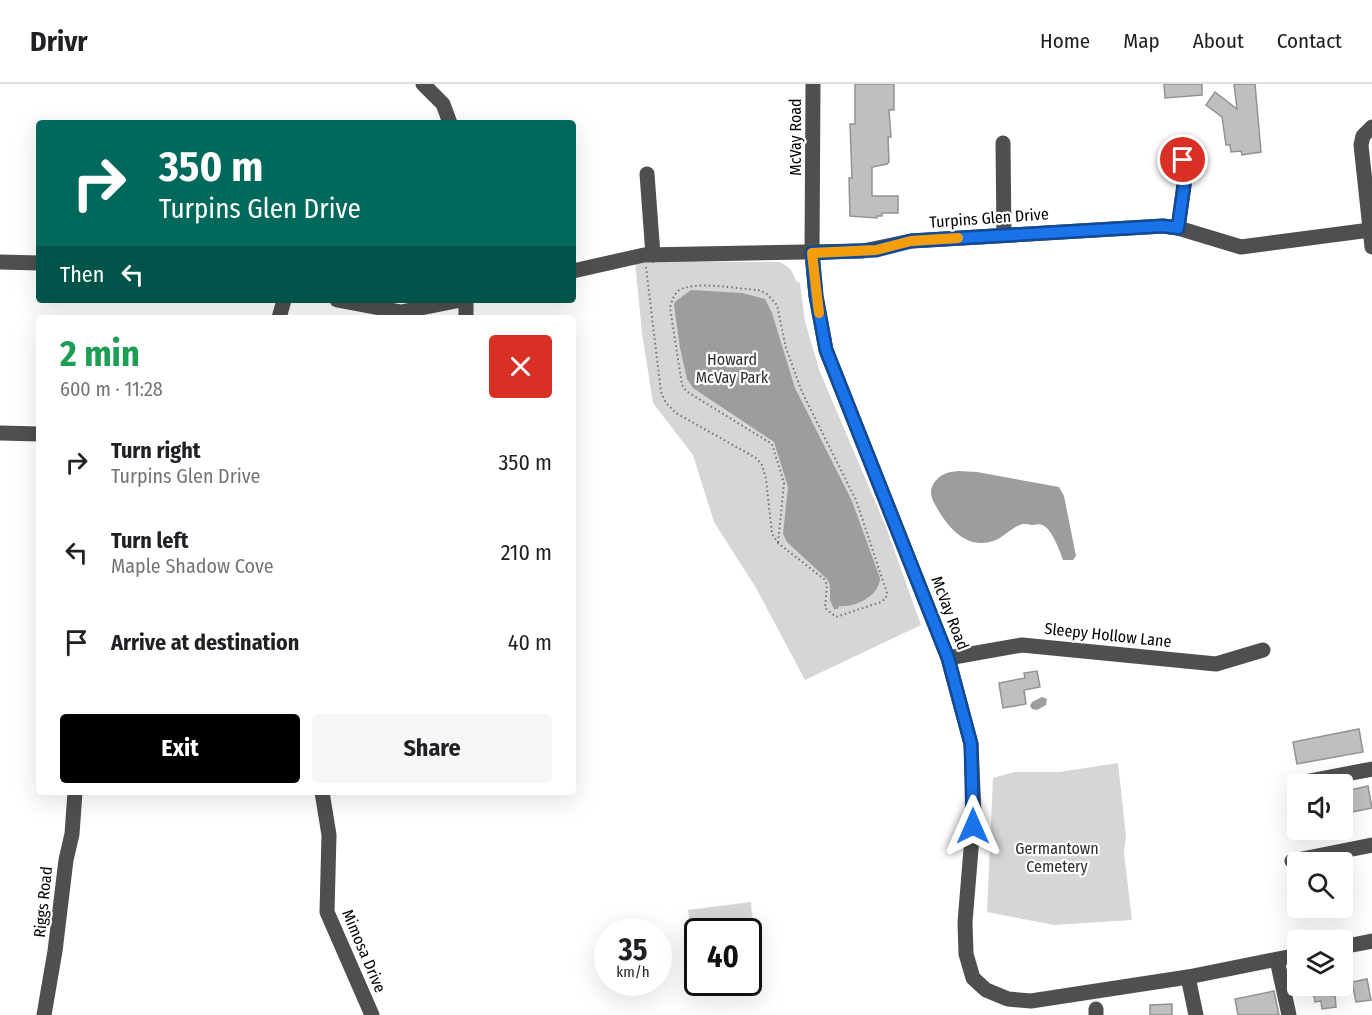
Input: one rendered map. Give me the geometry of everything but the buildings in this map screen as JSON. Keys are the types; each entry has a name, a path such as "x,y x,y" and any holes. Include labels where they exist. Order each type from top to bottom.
{"street":[{"path":"423,84 443,104 449,120"},
{"name":"McVay Road","path":"813,84 812,253 816,296 826,350 948,658 971,744 974,813 965,922 966,954 973,978 986,990 1008,999 1030,1001 1188,977 1287,958"},
{"path":"1372,127 1363,136 1361,145 1372,247"},
{"path":"1003,143 1004,235"},
{"path":"1178,228 1185,178 1180,143"},
{"path":"647,174 649,255"},
{"name":"Turpins Glen Drive","path":"576,270 649,255 870,251 911,241 1163,226 1178,228 1241,247 1370,230"},
{"path":"0,262 36,263"},
{"path":"353,303 400,312 447,303"},
{"path":"0,433 36,434"},
{"name":"Sleepy Hollow Lane","path":"948,658 1022,645 1216,664 1263,650"},
{"path":"1346,774 1372,769"},
{"name":"Riggs Road","path":"44,1015 55,951 66,860 72,834 75,795"},
{"name":"Mimosa Drive","path":"322,795 329,835 327,912 372,1015"},
{"path":"1337,852 1372,845"},
{"path":"1353,944 1372,941"},
{"path":"1277,960 1289,1015"},
{"path":"1188,977 1196,1015"}],"path":[{"path":"649,255 662,392 666,403 676,413 756,458 762,465 766,479 772,534 778,543 824,579 827,585 825,608 836,617 881,602 886,598 887,593 856,500 802,392 786,348 777,305 766,293 758,290 692,286 680,290 673,297 670,308 682,385 686,391 772,444 784,483 778,543"}],"green space":[{"name":"Howard McVay Park","path":"635,262 779,262 792,272 796,281 800,283 805,322 820,372 886,527 921,625 805,680 756,588 714,522 693,455 653,403 642,333"},
{"name":"Germantown Cemetery","path":"1118,763 1126,836 1124,853 1132,920 1054,925 987,912 993,778 1014,772 1059,772"},
{"path":"751,902 752,918 689,918 688,910"}],"shaded area":[{"path":"691,290 742,293 765,299 772,313 795,388 852,501 880,578 876,590 865,600 834,609 830,600 830,585 827,579 787,542 783,534 788,487 774,442 693,388 687,379 674,305"},
{"path":"958,471 977,472 1059,487 1064,496 1076,556 1073,560 1063,560 1052,535 1040,524 1020,525 996,540 986,543 977,543 960,536 947,523 931,496 932,486 939,477"},
{"path":"1042,697 1047,699 1046,705 1037,710 1032,709 1030,706 1032,702"}],"slow traffic":[{"path":"819,313 812,253 876,250 911,241 958,238"}],"route":[{"path":"973,826 971,744 948,658 826,350 816,296 812,253 876,250 911,241 1163,226 1178,228 1185,178 1183,160"}]}
